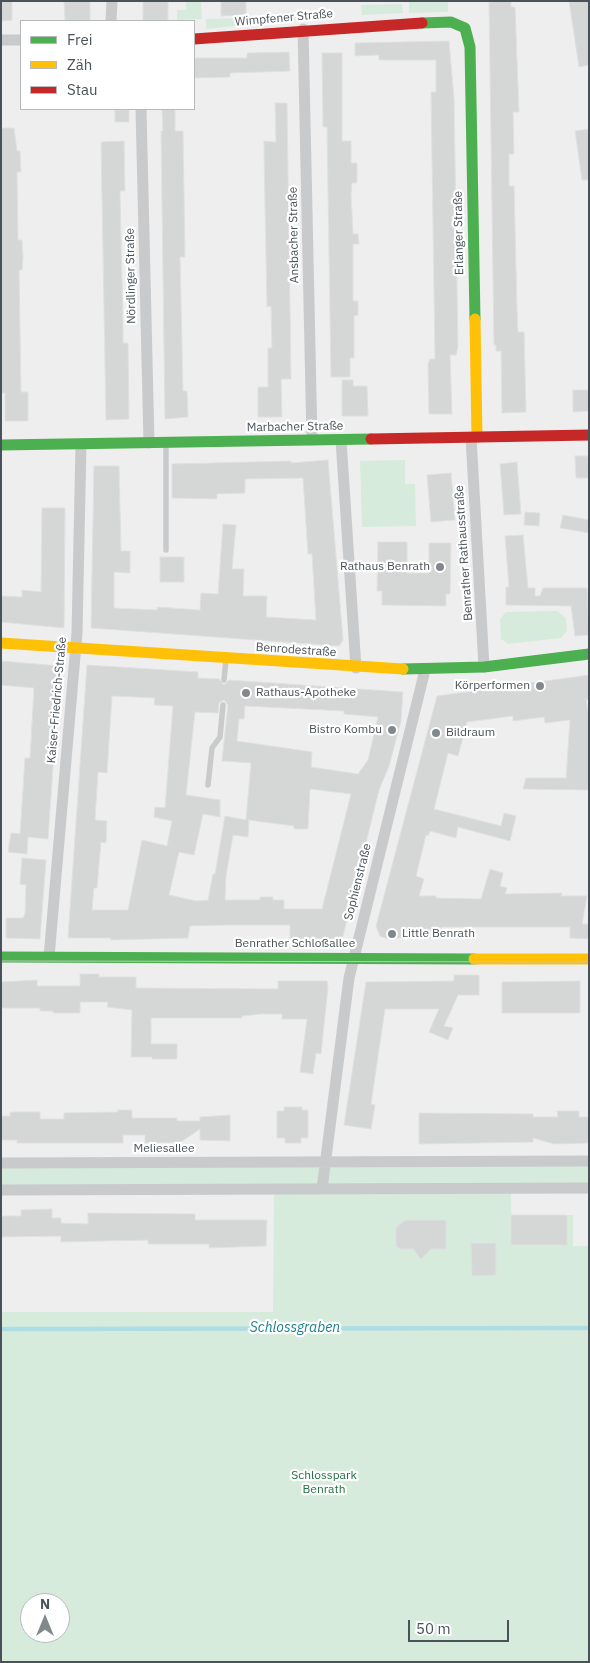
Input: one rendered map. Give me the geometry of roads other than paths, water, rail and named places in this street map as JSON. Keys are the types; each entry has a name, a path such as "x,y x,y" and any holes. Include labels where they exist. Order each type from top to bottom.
{"street":[{"path":"111,20 112,1"},
{"name":"Wimpfener Straße","path":"195,39 303,29 451,22 465,28"},
{"name":"Erlanger Straße","path":"465,28 470,47 474,437"},
{"name":"Ansbacher Straße","path":"303,29 312,440"},
{"path":"1,40 20,40"},
{"name":"Nördlinger Straße","path":"141,110 149,442"},
{"name":"Marbacher Straße","path":"1,445 589,435"},
{"name":"Benrather Rathausstraße","path":"474,437 484,667"},
{"path":"341,440 356,668"},
{"name":"Kaiser-Friedrich-Straße","path":"50,957 75,648 81,444"},
{"name":"Benrodestraße","path":"1,643 356,668 424,670 484,667 589,654"},
{"name":"Sophienstraße","path":"327,1163 353,958 424,670"},
{"name":"Benrather Schloßallee","path":"1,957 589,959"},
{"name":"Meliesallee","path":"1,1163 589,1161"},
{"path":"322,1190 327,1163"},
{"path":"1,1190 589,1188"}],"lane":[{"path":"166,442 166,550"},
{"path":"224,680 226,659"},
{"path":"208,785 212,748 220,737 223,705"}],"waterway":[{"name":"Schlossgraben","path":"1,1329 589,1328"}],"tram line":[{"path":"1,961 589,962"}],"place":[{"name":"Rathaus Benrath","path":"440,567"},
{"name":"Körperformen","path":"540,686"},
{"name":"Rathaus-Apotheke","path":"246,693"},
{"name":"Bistro Kombu","path":"392,730"},
{"name":"Bildraum","path":"436,733"},
{"name":"Little Benrath","path":"392,934"}],"park label":[{"name":"Schlosspark Benrath","path":"324,1483"}]}
